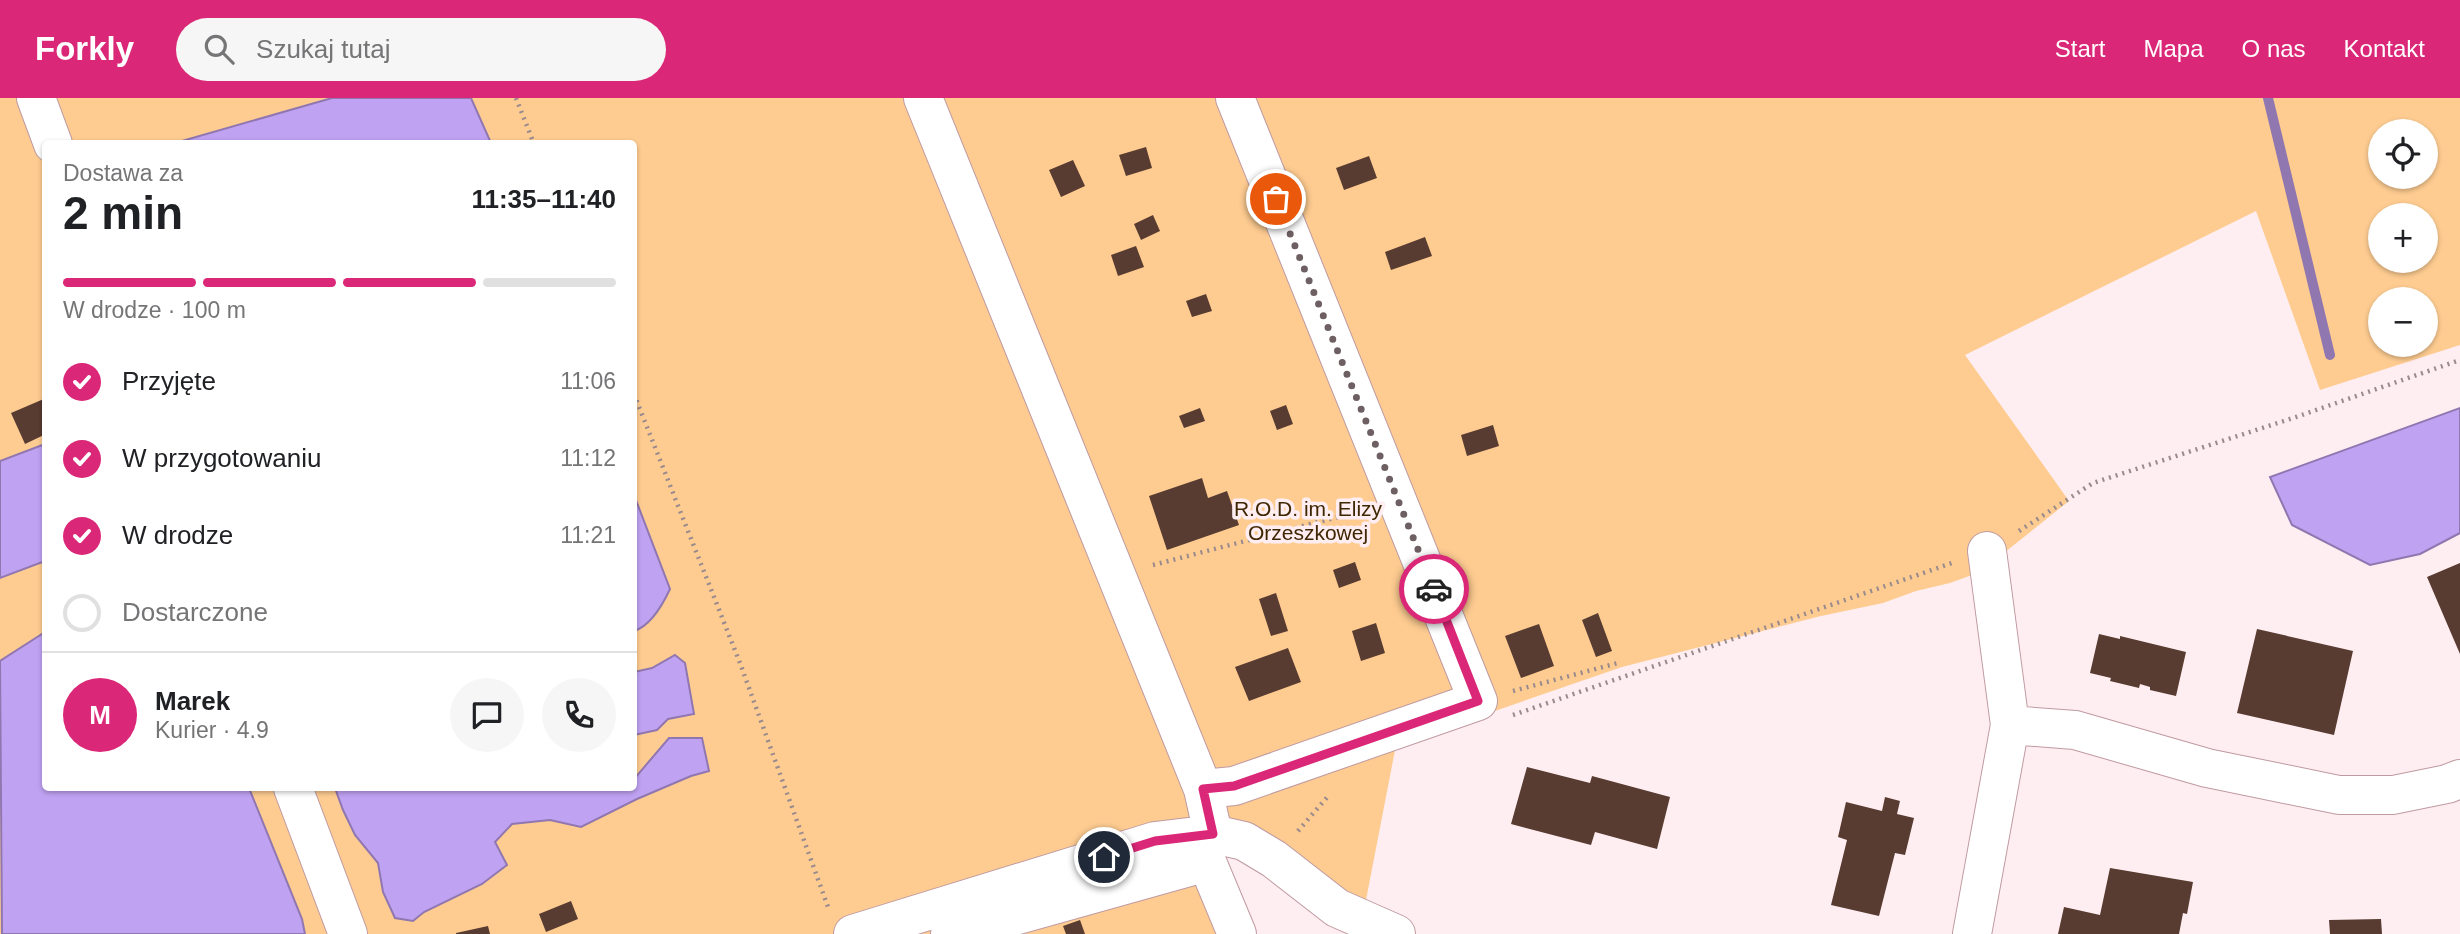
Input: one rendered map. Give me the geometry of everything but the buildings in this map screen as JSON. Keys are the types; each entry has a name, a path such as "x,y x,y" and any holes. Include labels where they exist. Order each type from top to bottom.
{"lane":[{"path":"36,98 52,140"},
{"path":"923,98 1203,789 1213,834"},
{"path":"1203,789 1234,786 1491,710 1399,501 1235,98"},
{"path":"1972,934 2010,725 1987,551"},
{"path":"2010,725 2075,730 2207,768 2339,794 2393,795 2460,779"},
{"path":"294,791 348,934"},
{"path":"956,926 1155,841 1213,834 1244,841 1275,859 1337,908 1396,934"},
{"path":"841,923 956,926 1207,862 1237,934"}],"path":[{"path":"516,98 532,140"},
{"path":"1491,710 1987,551 2093,483 2296,418 2460,360"},
{"path":"637,402 841,923"},
{"path":"1117,574 1399,501"},
{"path":"1491,710 1618,663"},
{"path":"1275,859 1331,792"}],"green space":[{"name":"R.O.D. im. Elizy Orzeszkowej","path":"0,98 2460,98 2460,345 2438,352 2438,287 2368,287 2368,357 2423,357 2320,390 2256,211 1965,355 2069,501 1980,572 1883,603 1821,616 1622,667 1396,745 1366,900 1213,849 1248,934 0,934"}],"shaded area":[{"path":"332,98 471,98 490,140 185,140"},
{"path":"2460,408 2460,533 2420,554 2370,565 2292,525 2270,477"},
{"path":"42,445 42,562 0,578 0,461"},
{"path":"637,503 670,589 660,608 637,630"},
{"path":"42,634 42,791 250,791 302,919 305,934 2,934 0,661"},
{"path":"675,655 685,663 694,714 668,719 657,730 637,734 637,671 652,668"},
{"path":"669,738 702,738 709,771 637,799 581,827 550,820 512,824 495,842 507,865 482,884 424,912 413,921 395,918 383,892 378,863 355,835 336,791 637,791 637,775"}],"waterway":[{"path":"2268,98 2330,355"}],"way so far":[{"path":"1276,199 1434,589"}],"route":[{"path":"1104,857 1155,841 1213,834 1203,789 1234,786 1478,701 1434,589"}]}
